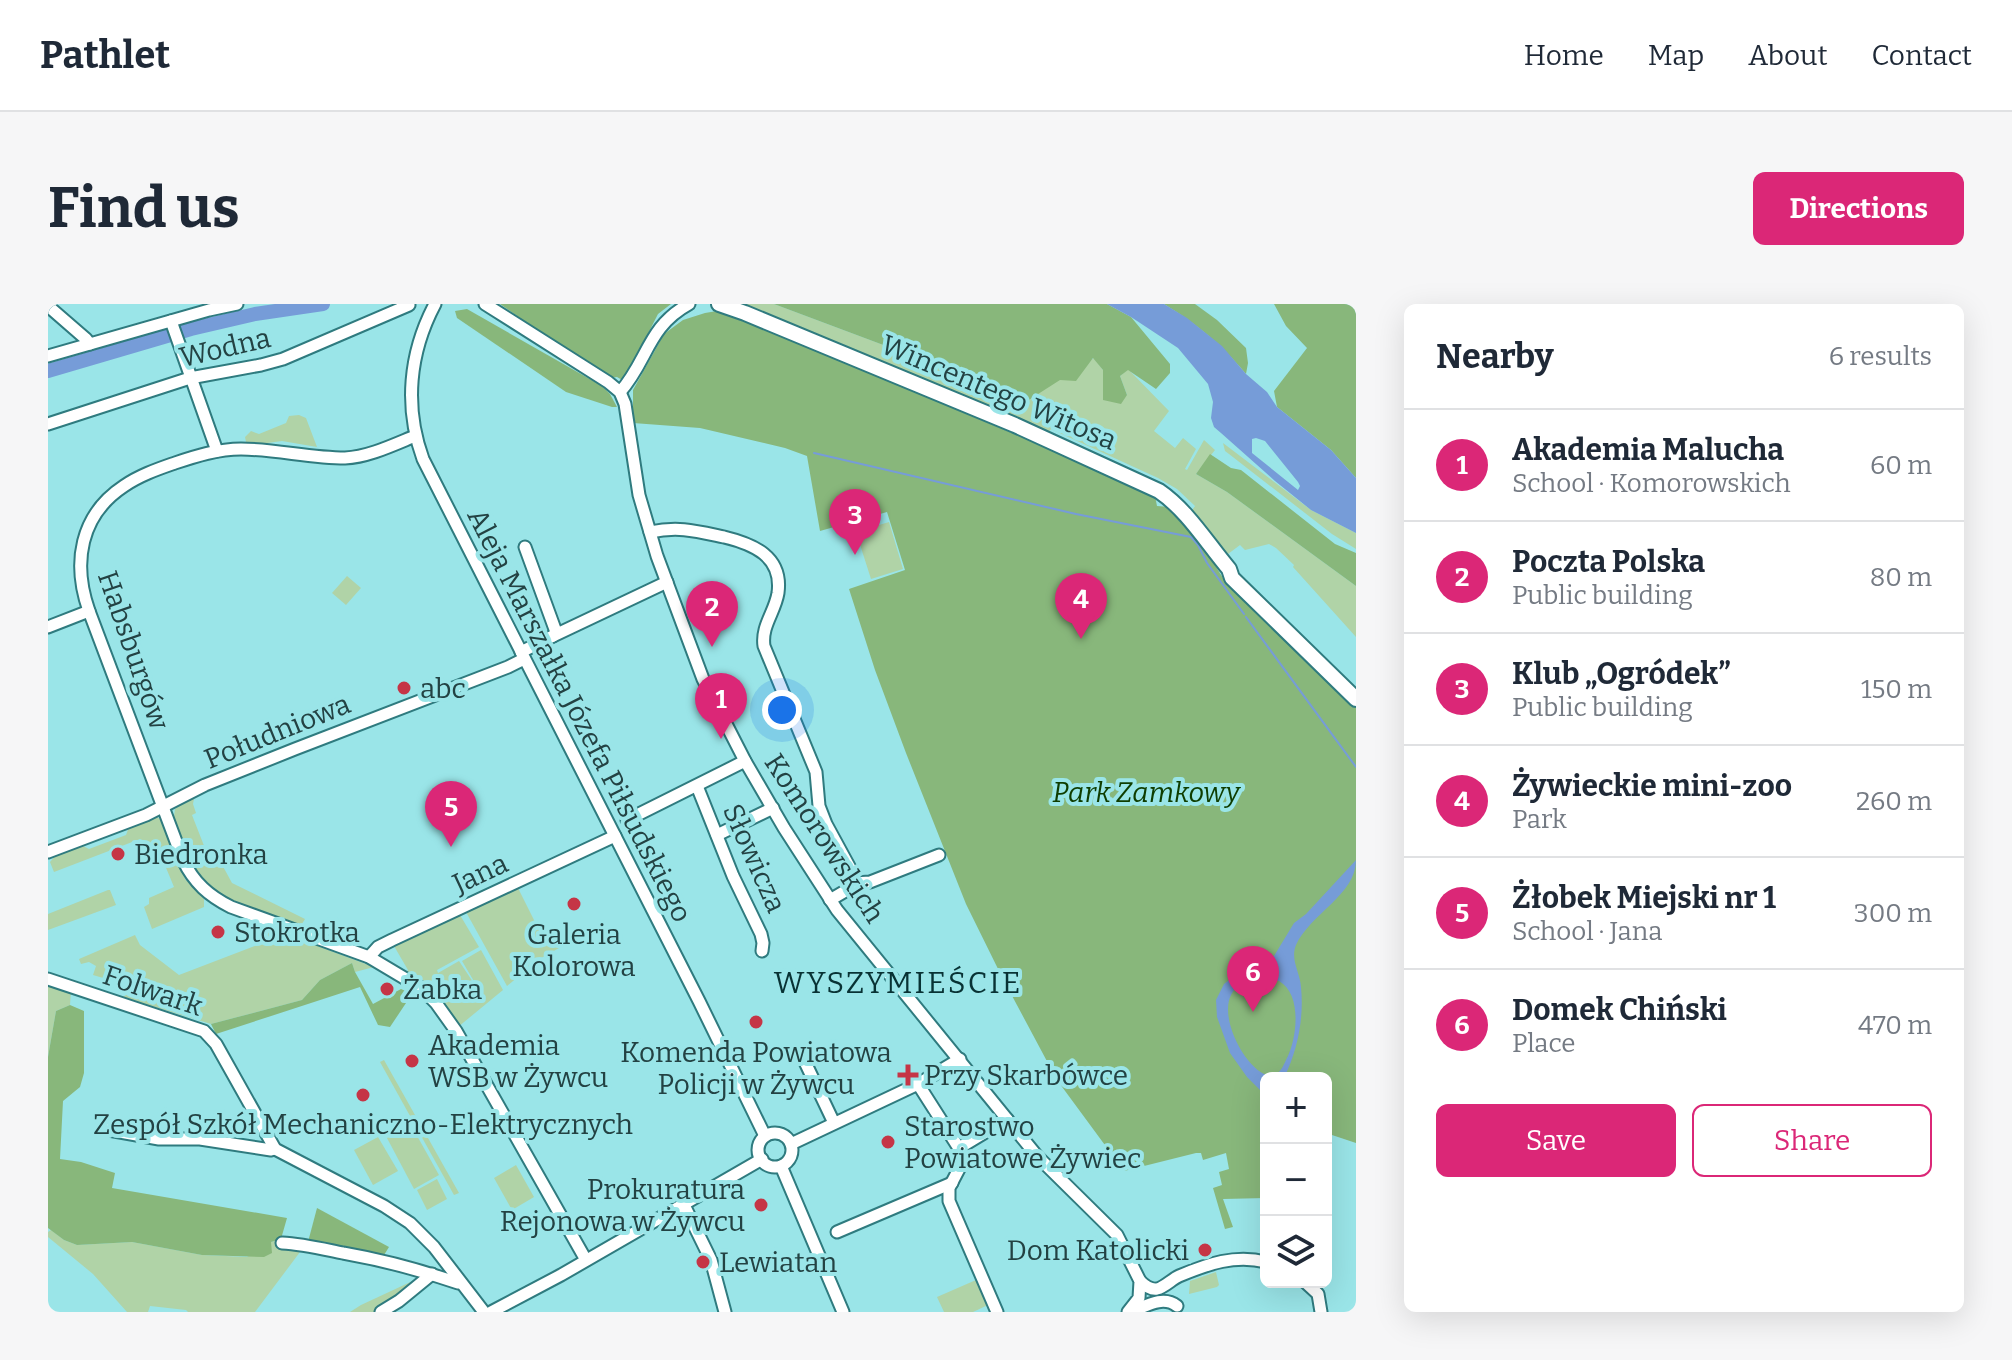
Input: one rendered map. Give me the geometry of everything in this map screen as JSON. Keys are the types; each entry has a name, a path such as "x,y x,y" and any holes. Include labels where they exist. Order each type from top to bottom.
{"main road":[{"name":"Wincentego Witosa","path":"719,304 1015,425 1148,485 1174,503 1229,569 1232,578 1356,699"},
{"name":"Wincentego Witosa","path":"1229,569 1240,575 1356,686"}],"street":[{"path":"48,356 90,344 174,330 209,310 237,304"},
{"name":"Aleja Marszałka Józefa Piłsudskiego","path":"435,304 422,329 413,367 411,401 415,436 423,459 765,1136"},
{"path":"485,304 620,392 656,331 667,318 689,304"},
{"name":"Wodna","path":"48,424 190,378 283,359 409,305"},
{"path":"48,306 90,344"},
{"path":"174,330 217,451"},
{"name":"Komorowskich","path":"620,392 625,404 639,495 650,532 703,679 745,761 830,900 1037,1156 1112,1228 1140,1281"},
{"name":"Habsburgów","path":"415,436 347,458 254,450 217,451 138,478 123,487 100,509 87,533 80,560 82,585 89,611 189,872 216,900 369,957 421,988 456,1031 586,1260"},
{"path":"650,532 678,528 703,532 756,547 771,561 778,582 778,594 764,629 764,646 811,757 816,772 819,806 851,870 854,883 830,900"},
{"path":"525,547 556,632 553,636"},
{"name":"Południowa","path":"48,852 522,656 553,636 667,582"},
{"path":"48,627 89,611"},
{"path":"627,820 745,761"},
{"name":"Słowicza","path":"697,786 733,876 761,934 762,951"},
{"path":"717,835 773,808"},
{"name":"Jana","path":"369,957 378,947 392,940 615,836"},
{"path":"854,883 870,882 939,855"},
{"name":"Folwark","path":"48,979 204,1031 216,1044 275,1149"},
{"path":"791,1144 918,1084 960,1059"},
{"path":"805,1062 834,1123"},
{"path":"918,1084 962,1153 960,1167 948,1195 997,1312"},
{"path":"959,1148 1007,1119"},
{"path":"103,1129 159,1139 200,1139 275,1149 384,1206 410,1223 434,1247 484,1312"},
{"path":"777,1133 791,1144 789,1159 781,1166 770,1166 762,1159 759,1147 765,1136 777,1133"},
{"path":"493,1312 762,1159"},
{"path":"781,1166 843,1312"},
{"path":"837,1232 952,1183"},
{"path":"684,1205 710,1258 725,1312"},
{"path":"282,1243 317,1247 406,1266 460,1282"},
{"path":"1140,1281 1147,1287 1158,1289 1178,1276 1203,1266 1250,1258 1260,1260"},
{"path":"381,1312 432,1274"},
{"path":"1178,1309 1178,1287 1185,1274"},
{"path":"1129,1312 1139,1298 1140,1281"},
{"path":"1312,1288 1318,1294 1321,1312"},
{"path":"1129,1312 1167,1300 1178,1309"}],"green space":[{"path":"500,304 671,304 658,314 622,380 611,378 519,321 520,318"},
{"path":"736,304 774,304 886,346 1060,380 1094,358 1103,370 1103,400 1127,395 1120,376 1128,369 1169,411 1154,431 1175,448 1183,438 1196,449 1185,469 1204,440 1215,450 1196,474 1227,492 1356,586 1356,637 1276,548 1269,544 1245,550 1240,545 1228,554 1191,512 1195,506 1177,489 1158,478 1051,429 1048,433"},
{"path":"774,304 1107,304 1131,317 1170,364 1170,373 1156,389 1128,370 1120,376 1127,395 1121,404 1103,400 1103,370 1093,358 1076,381 1060,380 1024,403"},
{"path":"1164,304 1195,304 1217,320 1246,348 1246,374 1208,335"},
{"path":"1274,304 1356,304 1356,478 1331,450 1277,407 1274,391 1307,348 1286,326"},
{"path":"467,309 602,386 617,407 566,392 457,318 455,311"},
{"name":"Park Zamkowy","path":"705,313 727,313 1155,496 1157,506 1170,507 1199,540 1223,578 1356,703 1356,1143 1332,1135 1332,1072 1260,1072 1260,1198 1223,1199 1233,1227 1225,1229 1213,1188 1222,1185 1219,1172 1229,1169 1226,1153 1203,1160 1201,1153 1196,1153 1124,1171 1057,1080 966,904 875,670 849,589 905,570 887,512 820,531 807,456 700,428 633,423 633,390 664,334 683,320"},
{"path":"289,416 306,418 317,447 282,441 246,442 245,437 251,431 259,434 286,423"},
{"path":"1223,443 1311,510 1356,533 1356,549 1225,451"},
{"path":"1210,454 1231,468 1241,470 1335,544 1356,553 1356,586 1227,492 1196,474"},
{"path":"889,522 903,569 871,579 856,532"},
{"path":"347,576 361,588 346,605 332,593"},
{"path":"195,794 193,804 196,813 192,815 210,861 219,859 232,883 305,919 300,927 231,901 207,888 189,864 174,817 175,809"},
{"path":"157,817 165,823 185,879 204,899 204,907 152,929 144,907 149,904 149,898 174,887 157,846 140,839 54,872 50,862 57,854 81,845 89,849 126,835 129,827"},
{"path":"518,888 543,938 553,934 559,948 538,960 507,986 466,912"},
{"path":"108,890 116,905 48,930 48,914"},
{"path":"460,915 479,947 437,970 438,973 459,961 485,1000 462,961 481,950 503,990 458,1027 406,973 408,970 394,946"},
{"path":"269,928 374,967 355,972 352,963 320,980 302,1000 211,1024 122,997 135,991 131,982 113,976 110,980 93,975 96,966 89,962 81,964 79,959 135,935 140,945 179,975 257,945 255,938 261,937"},
{"path":"352,963 373,1004 401,989 412,994 390,1027 378,1025 360,987 216,1034 211,1024 302,1000 320,980"},
{"path":"48,983 71,991 70,1005 56,1011 48,1057"},
{"path":"70,1005 84,1011 84,1073 80,1087 63,1101 60,1159 115,1173 112,1188 287,1218 281,1239 271,1242 272,1253 264,1257 202,1255 132,1242 77,1245 48,1228 48,1057 56,1011"},
{"path":"384,1060 459,1193 454,1195 380,1062"},
{"path":"411,1125 439,1175 414,1189 387,1138"},
{"path":"378,1137 398,1171 373,1185 354,1150"},
{"path":"516,1165 534,1197 512,1210 494,1178"},
{"path":"437,1179 447,1199 427,1210 417,1190"},
{"path":"317,1208 389,1247 384,1255 308,1242"},
{"path":"51,1230 77,1245 132,1242 202,1255 247,1257 281,1239 303,1248 255,1312 188,1312 150,1306 148,1312 127,1312 93,1274 48,1237"},
{"path":"1216,1272 1217,1287 1189,1294 1190,1281"},
{"path":"419,1278 389,1312 350,1312 361,1305"},
{"path":"976,1280 988,1305 973,1312 944,1312 937,1297"}],"water":[{"path":"1107,304 1164,304 1187,318 1222,346 1246,374 1267,392 1277,407 1331,450 1356,478 1356,533 1311,510 1214,427 1211,418 1213,402 1208,384 1178,348","holes":["1252,439 1265,441 1298,482 1298,490 1252,453"]},
{"path":"1356,860 1349,884 1311,924 1296,945 1294,956 1302,1010 1299,1033 1286,1072 1278,1072 1294,1038 1296,1016 1286,987 1268,977 1243,983 1232,993 1228,1006 1230,1022 1244,1054 1262,1072 1260,1090 1230,1053 1217,1017 1216,1000 1224,984 1244,968 1274,956 1294,923"}],"waterway":[{"path":"48,371 191,329 255,314 323,304"},
{"path":"814,453 1076,514 1191,537 1244,614"},
{"path":"1246,617 1356,767"}],"place":[{"name":"Klub „Ogródek”","path":"855,555"},
{"name":"Żywieckie mini-zoo","path":"1081,639"},
{"name":"Poczta Polska","path":"712,647"},
{"name":"abc","path":"404,688"},
{"name":"Akademia Malucha","path":"721,739"},
{"name":"Żłobek Miejski nr 1","path":"451,847"},
{"name":"Biedronka","path":"118,854"},
{"name":"Galeria Kolorowa","path":"574,904"},
{"name":"Stokrotka","path":"218,932"},
{"name":"Żabka","path":"387,989"},
{"name":"Domek Chiński","path":"1253,1012"},
{"name":"Komenda Powiatowa Policji w Żywcu","path":"756,1022"},
{"name":"Akademia WSB w Żywcu","path":"412,1061"},
{"name":"Przy Skarbówce","path":"908,1075"},
{"name":"Zespół Szkół Mechaniczno-Elektrycznych","path":"363,1095"},
{"name":"Starostwo Powiatowe Żywiec","path":"888,1142"},
{"name":"Prokuratura Rejonowa w Żywcu","path":"761,1205"},
{"name":"Dom Katolicki","path":"1205,1250"},
{"name":"Lewiatan","path":"703,1262"}],"district":[{"name":"WYSZYMIEŚCIE","path":"898,983"}]}
